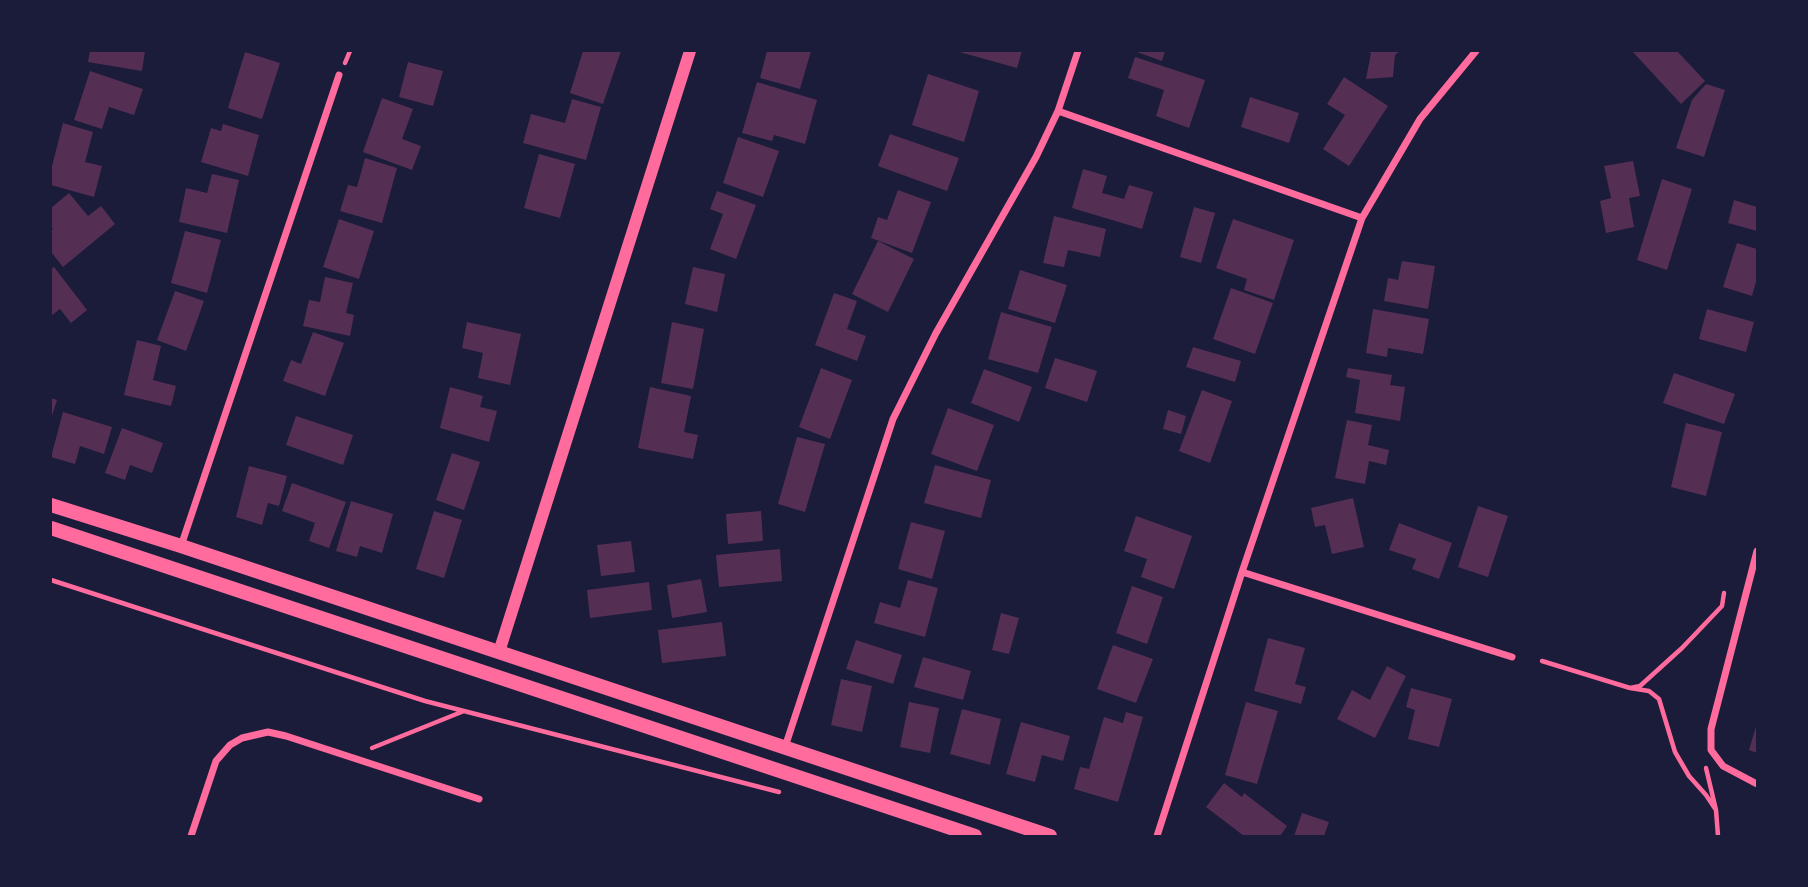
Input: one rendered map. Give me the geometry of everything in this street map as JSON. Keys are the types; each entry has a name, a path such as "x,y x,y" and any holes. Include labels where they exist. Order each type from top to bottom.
{"main road":[{"path":"51,506 181,546 1050,836"},
{"path":"51,528 975,836"},
{"path":"173,569 181,546"},
{"path":"491,675 499,652"},
{"path":"778,769 784,747"}],"street":[{"path":"499,652 690,51"},
{"path":"784,747 893,419 936,333 1036,158 1058,110 1078,51"},
{"path":"1157,836 1242,572 1362,218 1420,119 1476,51"},
{"path":"181,546 339,75"},
{"path":"1058,110 1362,218"},
{"path":"1757,551 1711,730 1711,750 1723,766 1757,784"},
{"path":"1242,572 1512,657"},
{"path":"191,836 216,761 230,745 242,738 268,732 479,799"}],"path":[{"path":"51,580 386,689 781,793"},
{"path":"1630,688 1640,686 1682,649 1722,606 1724,593"},
{"path":"1542,661 1630,688 1649,691 1659,699 1675,752 1689,776 1716,810"},
{"path":"368,750 465,711"},
{"path":"1717,758 1706,767 1716,810 1718,836"}],"building":[{"path":"90,51 145,51 142,71 88,62"},
{"path":"583,51 621,51 603,104 570,93"},
{"path":"767,51 811,51 800,89 760,78"},
{"path":"956,51 1022,51 1017,68"},
{"path":"1134,51 1165,51 1162,61"},
{"path":"1366,51 1400,51 1395,55 1393,77 1366,79 1371,53"},
{"path":"1632,51 1677,51 1705,81 1681,104"},
{"path":"245,52 280,63 262,119 228,108"},
{"path":"1135,57 1205,80 1189,128 1156,116 1164,90 1128,78"},
{"path":"408,62 443,71 433,106 399,97"},
{"path":"90,71 143,89 134,115 109,107 102,129 74,120"},
{"path":"928,74 979,91 964,142 912,125"},
{"path":"1344,77 1388,106 1349,166 1323,149 1345,115 1327,104"},
{"path":"757,82 817,100 805,144 774,135 772,141 742,133"},
{"path":"1706,84 1725,90 1704,157 1676,148 1692,100"},
{"path":"1250,97 1299,113 1289,143 1241,127"},
{"path":"382,98 413,109 402,139 421,146 412,170 363,152"},
{"path":"572,99 601,107 586,160 523,143 531,114 565,123"},
{"path":"63,123 93,132 85,162 102,166 94,197 51,185 51,170"},
{"path":"223,124 259,135 248,176 201,162 211,128 221,131"},
{"path":"890,134 959,158 947,191 878,166"},
{"path":"738,137 779,151 763,197 723,183"},
{"path":"539,154 575,164 560,218 524,208"},
{"path":"365,158 397,168 382,223 340,211 348,185 357,187"},
{"path":"1633,161 1640,196 1629,198 1634,227 1606,233 1600,201 1611,198 1604,166"},
{"path":"1083,169 1107,176 1102,193 1124,199 1129,185 1153,192 1142,229 1072,208"},
{"path":"212,174 239,180 227,233 179,222 186,188 207,193"},
{"path":"1662,179 1692,189 1667,270 1637,260"},
{"path":"898,190 931,202 912,253 871,238 878,217 887,220"},
{"path":"717,191 756,205 736,259 710,249 723,214 710,209"},
{"path":"69,193 88,216 101,206 115,224 63,267 51,252 51,208"},
{"path":"1734,200 1757,207 1757,231 1728,223"},
{"path":"1194,207 1215,213 1201,263 1180,257"},
{"path":"1054,216 1106,229 1100,257 1068,250 1064,267 1043,263"},
{"path":"339,219 374,231 359,279 323,267"},
{"path":"1233,219 1294,240 1274,300 1244,290 1247,279 1216,268"},
{"path":"185,231 221,240 207,293 171,283"},
{"path":"878,241 914,259 888,312 852,294"},
{"path":"1737,243 1757,249 1757,278 1752,296 1723,287"},
{"path":"1402,261 1435,266 1428,309 1384,301 1388,278 1398,280"},
{"path":"54,267 87,310 71,323 60,309 51,316 51,269"},
{"path":"693,267 725,274 717,312 685,304"},
{"path":"1020,270 1067,285 1055,323 1008,309"},
{"path":"325,277 353,283 346,313 354,315 350,336 303,326 309,300 320,302"},
{"path":"1231,288 1273,303 1255,354 1213,339"},
{"path":"175,291 204,301 186,351 157,340"},
{"path":"834,293 857,301 847,329 866,336 857,361 815,345"},
{"path":"1373,309 1429,319 1423,354 1388,348 1387,357 1366,353"},
{"path":"1707,309 1754,322 1746,352 1699,339"},
{"path":"1001,312 1052,327 1038,373 988,359"},
{"path":"467,322 521,334 510,385 478,378 483,353 462,348"},
{"path":"672,322 704,329 693,389 661,383"},
{"path":"313,332 344,343 325,396 283,381 291,360 301,364"},
{"path":"137,340 161,346 153,380 176,386 171,406 124,395"},
{"path":"1193,347 1241,361 1235,382 1186,367"},
{"path":"1055,358 1097,371 1087,402 1045,388"},
{"path":"821,368 852,380 830,439 799,427"},
{"path":"1348,368 1392,375 1390,385 1405,387 1400,421 1355,413 1360,380 1346,377"},
{"path":"984,369 1032,387 1019,422 971,403"},
{"path":"1674,373 1735,394 1724,424 1663,403"},
{"path":"450,387 483,396 480,407 497,411 489,442 440,428"},
{"path":"650,387 691,396 684,432 698,435 693,459 638,448"},
{"path":"1202,390 1232,401 1210,463 1179,451"},
{"path":"51,398 57,400 51,419"},
{"path":"948,408 994,425 977,471 931,454"},
{"path":"1168,410 1186,416 1181,434 1163,429"},
{"path":"63,412 112,427 104,454 80,446 75,464 51,457"},
{"path":"296,416 353,435 343,465 286,445"},
{"path":"1347,420 1372,425 1368,445 1389,450 1386,465 1369,461 1365,484 1335,478"},
{"path":"1686,423 1722,432 1706,496 1671,487"},
{"path":"122,428 163,443 152,473 130,465 125,480 105,473"},
{"path":"797,437 825,444 805,512 778,504"},
{"path":"452,453 480,462 464,510 436,500"},
{"path":"935,465 991,480 981,518 924,503"},
{"path":"249,466 287,476 279,506 268,503 262,525 236,517"},
{"path":"292,483 346,502 329,548 309,541 315,523 282,511"},
{"path":"1353,498 1364,547 1332,554 1325,525 1315,527 1311,508"},
{"path":"351,501 393,514 382,553 360,546 357,557 336,551"},
{"path":"1478,506 1508,516 1488,577 1458,567"},
{"path":"434,511 462,520 444,578 416,569"},
{"path":"761,511 763,541 728,544 726,514"},
{"path":"1136,516 1192,536 1174,589 1141,577 1147,559 1124,551"},
{"path":"911,522 945,531 932,579 898,569"},
{"path":"1399,523 1452,543 1439,579 1412,569 1416,559 1389,550"},
{"path":"631,541 635,572 601,576 597,545"},
{"path":"780,549 782,581 719,587 716,555"},
{"path":"701,579 707,612 672,618 667,585"},
{"path":"908,580 938,588 925,637 874,623 880,602 900,608"},
{"path":"649,582 652,610 590,618 587,590"},
{"path":"1132,586 1163,597 1147,644 1116,633"},
{"path":"1001,613 1019,618 1009,654 992,650"},
{"path":"722,622 726,656 662,663 658,630"},
{"path":"1268,638 1305,648 1295,684 1306,687 1301,704 1254,691"},
{"path":"856,640 902,655 893,684 846,669"},
{"path":"1113,645 1153,659 1136,703 1097,689"},
{"path":"923,657 971,671 963,700 914,687"},
{"path":"1387,666 1406,676 1375,738 1337,719 1352,690 1370,700"},
{"path":"841,679 872,686 862,732 831,725"},
{"path":"1411,688 1452,699 1439,747 1408,739 1415,710 1406,707"},
{"path":"909,702 939,708 930,753 900,747"},
{"path":"1246,702 1278,711 1257,784 1225,775"},
{"path":"962,709 1001,719 990,765 950,754"},
{"path":"1126,712 1143,717 1118,802 1074,789 1080,767 1089,769 1104,717 1123,723"},
{"path":"1021,722 1070,736 1063,761 1042,755 1035,782 1006,774"},
{"path":"1757,723 1757,753 1749,750"},
{"path":"1224,783 1242,797 1244,793 1287,826 1280,836 1244,836 1206,807"},
{"path":"1302,813 1329,822 1324,836 1294,836"}]}
